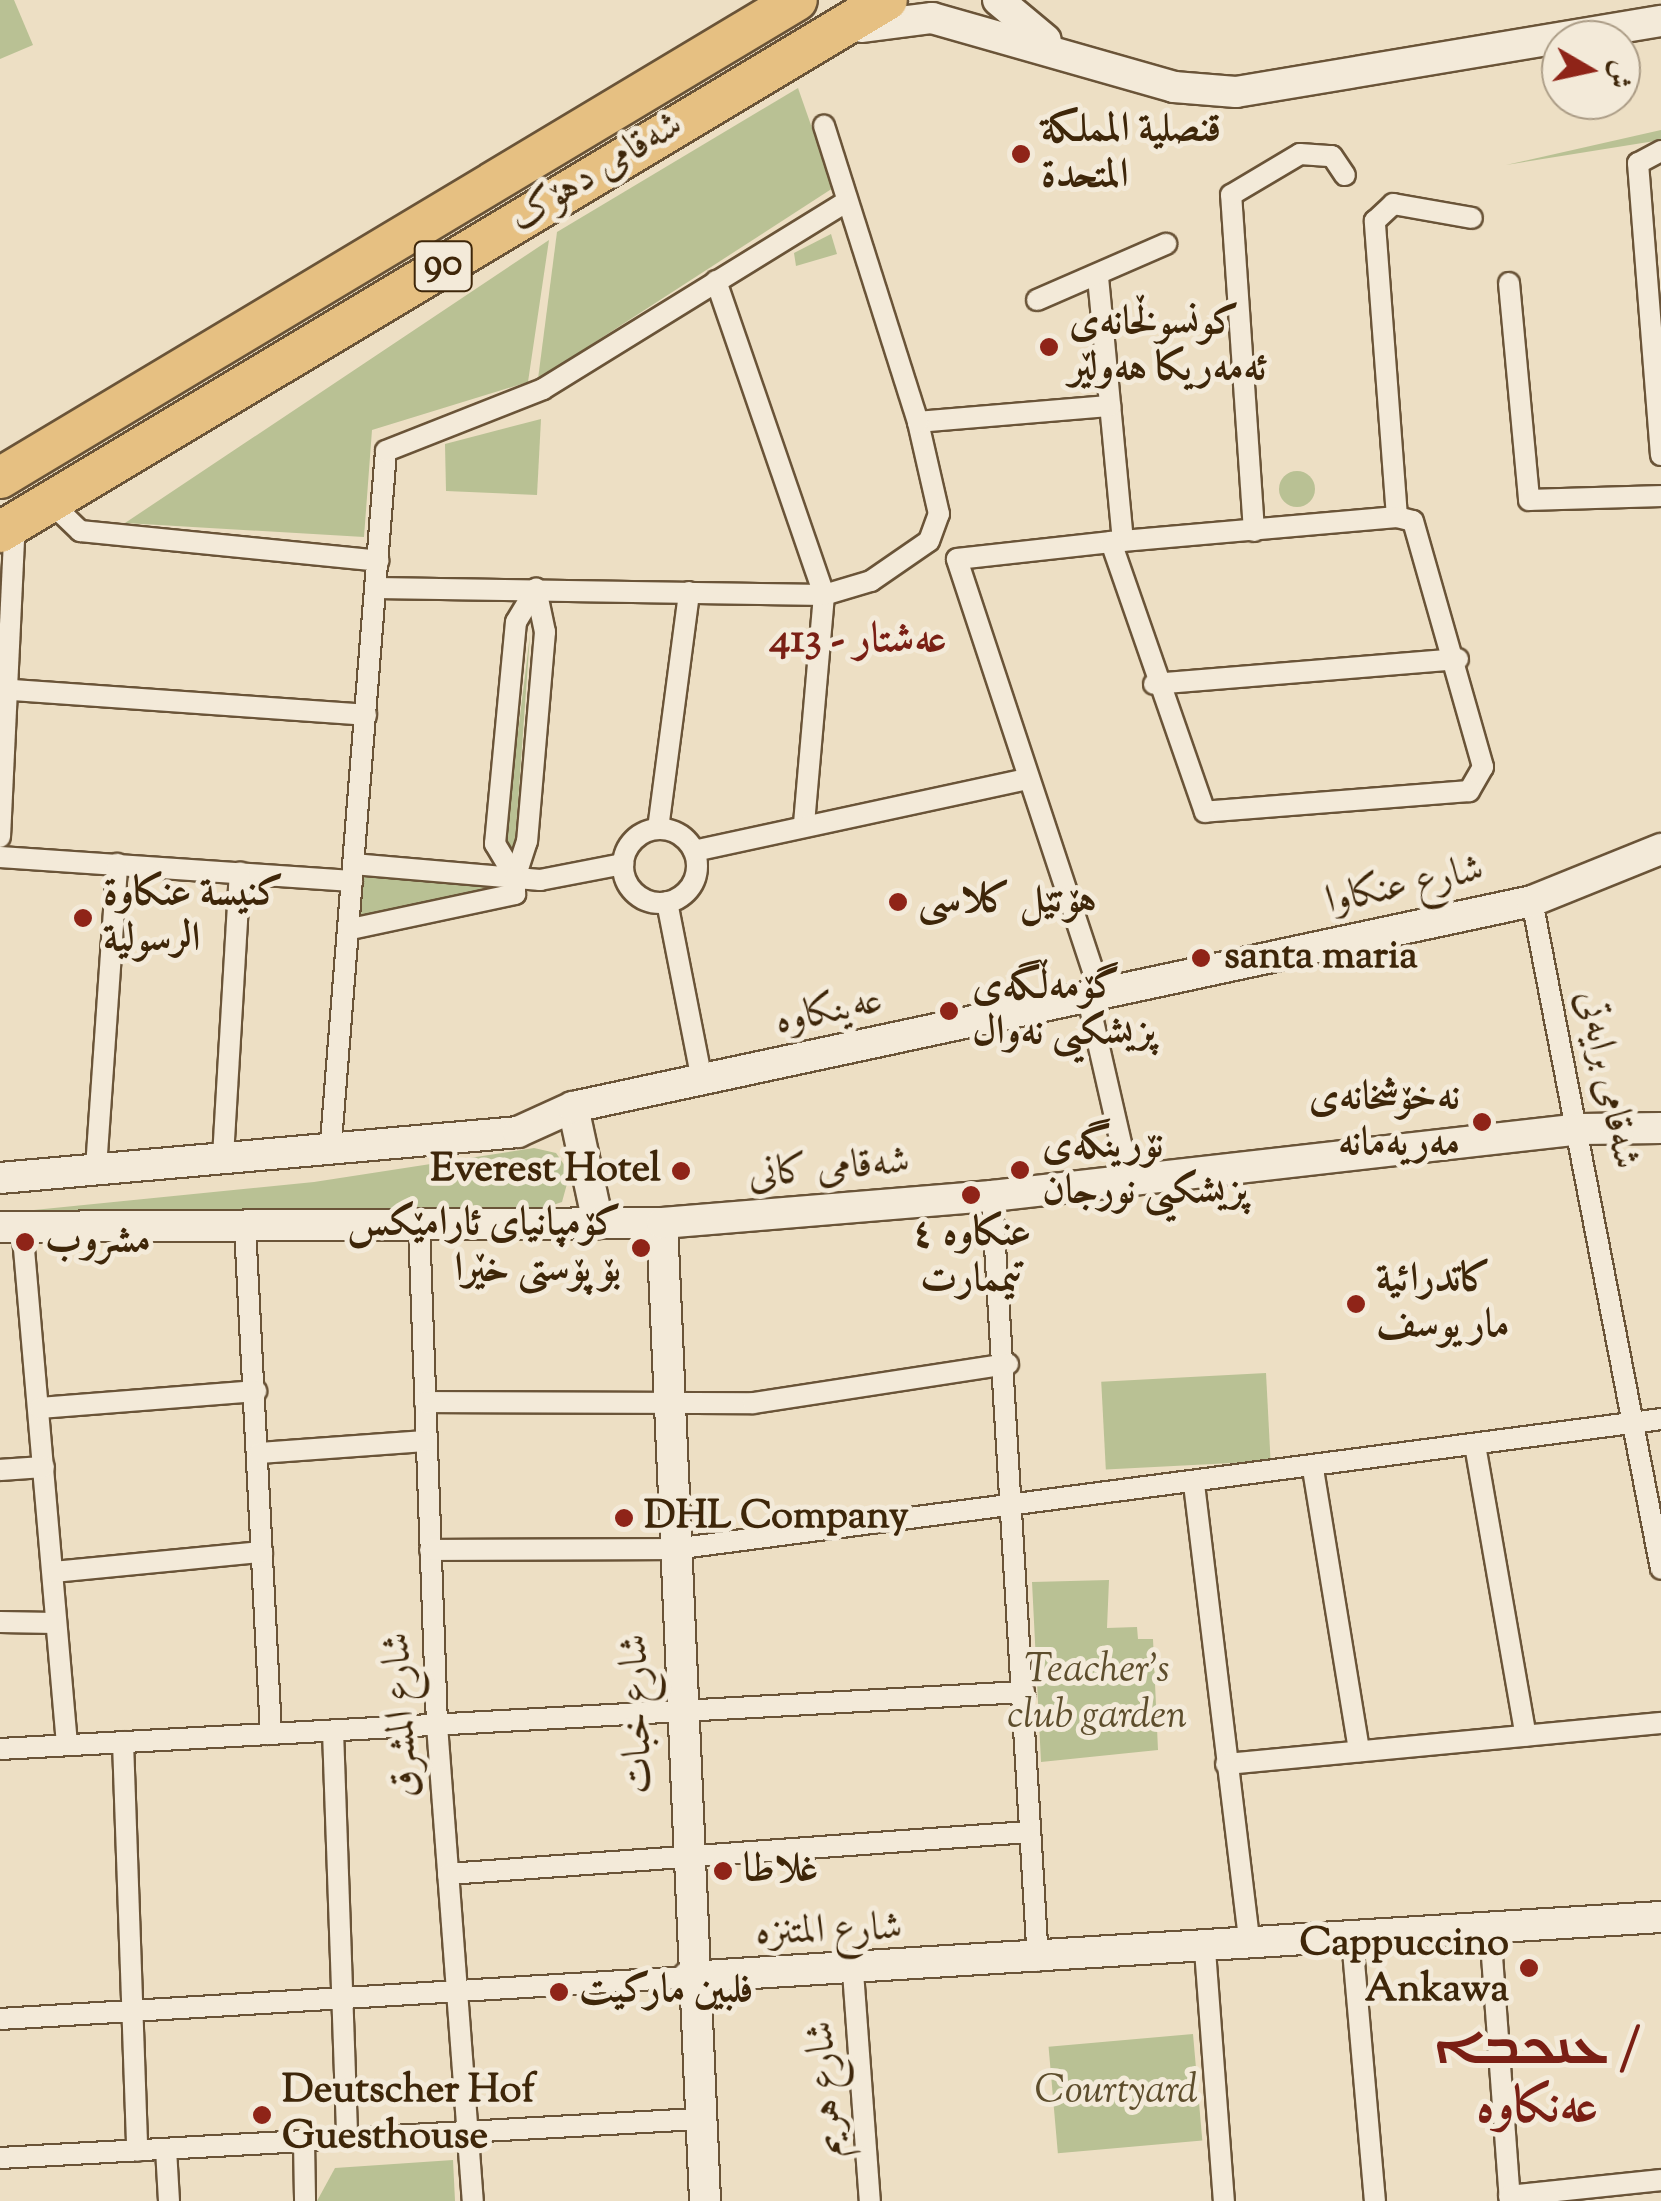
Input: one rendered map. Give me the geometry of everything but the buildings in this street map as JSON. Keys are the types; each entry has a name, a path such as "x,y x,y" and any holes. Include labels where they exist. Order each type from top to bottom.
{"highway":[{"name":"شەقامی دهۆک","path":"0,478 797,0"},
{"name":"شەقامی دهۆک","path":"8,528 886,0"},
{"path":"92,423 115,461"}],"street":[{"path":"998,0 1018,25 1097,67"},
{"path":"807,46 881,20 923,17 1174,87 1263,91 1661,22"},
{"path":"376,588 824,595 871,581 938,528 918,422 824,126"},
{"path":"1661,150 1638,163 1661,455"},
{"path":"1254,532 1231,195 1300,154 1332,156 1346,175"},
{"path":"331,1142 351,930 386,451 543,389 847,202"},
{"path":"1397,517 1375,221 1392,204 1472,218"},
{"path":"1037,300 1098,277 1166,244"},
{"path":"1098,277 1117,541 1154,684 1197,804 1216,816 1469,791 1483,767 1458,659 1421,532 1397,517 1117,541 957,559 1095,997 1130,1182"},
{"path":"716,282 824,595 804,825"},
{"path":"1509,282 1530,500 1661,496"},
{"path":"918,422 1110,406"},
{"path":"50,502 80,531 378,561"},
{"path":"0,837 12,690 8,528"},
{"path":"515,877 495,844 516,622 536,590"},
{"path":"351,930 515,894 515,877 527,841 546,632 536,590"},
{"path":"658,829 689,592"},
{"path":"1154,684 1458,659"},
{"path":"12,690 366,715"},
{"path":"658,829 694,851 1028,779"},
{"path":"658,829 630,844 623,864 636,894 667,902"},
{"name":"شارع عنكاوا","path":"1095,997 1532,901 1661,849"},
{"path":"667,902 693,883 694,851"},
{"path":"0,857 240,873 515,877 623,864"},
{"path":"96,1168 117,864"},
{"path":"222,1157 240,873"},
{"name":"شەقامی برایەتی","path":"1532,901 1582,1128 1661,1569"},
{"path":"667,902 702,1080"},
{"name":"عەینکاوە","path":"573,1107 1095,997"},
{"path":"0,1178 222,1157 331,1142 518,1132 573,1107 598,1223"},
{"name":"شەقامی کانی","path":"11,1226 662,1224 1130,1182 1582,1128 1661,1128"},
{"path":"992,1196 1008,1364 1028,1832 1038,1961"},
{"name":"شارع المشرق","path":"420,1224 437,1724 472,2132 473,2201"},
{"name":"شارع خبات","path":"662,1224 688,1977 705,2201"},
{"path":"11,1226 40,1408 67,1745"},
{"path":"246,1227 271,1734"},
{"path":"426,1402 668,1406 752,1403 1008,1364"},
{"path":"40,1408 256,1391"},
{"path":"430,1550 674,1549 1314,1469 1661,1419"},
{"path":"258,1453 426,1441"},
{"path":"1475,1445 1526,1736"},
{"path":"0,1470 44,1467"},
{"path":"1314,1469 1359,1751"},
{"path":"1194,1484 1250,1946"},
{"path":"53,1572 262,1552"},
{"path":"0,1622 56,1623"},
{"path":"0,1749 1024,1692"},
{"path":"1226,1764 1661,1723"},
{"path":"333,1730 338,2001 347,2139"},
{"path":"123,1742 137,2150"},
{"path":"448,1874 684,1853 1028,1832"},
{"name":"شارع المتنزه","path":"0,2019 461,1994 688,1977 1038,1961 1661,1917"},
{"path":"1490,1929 1510,2199 1661,2180"},
{"path":"1352,1939 1375,2201"},
{"path":"1204,1950 1224,2201"},
{"name":"شارع هريم","path":"854,1972 870,2201"},
{"path":"0,2158 698,2119"},
{"path":"304,2141 305,2201"},
{"path":"166,2149 168,2201"}],"green space":[{"path":"0,0 14,0 33,45 0,59"},
{"path":"798,88 833,188 538,379 557,232"},
{"path":"1661,130 1661,140 1506,165"},
{"path":"831,234 837,254 796,266 794,253"},
{"path":"549,240 528,382 372,430 364,537 125,523"},
{"path":"541,419 537,495 446,491 445,444"},
{"path":"1297,471 1310,476 1315,489 1310,502 1297,507 1284,502 1279,489 1284,476"},
{"path":"530,635 515,845 511,851 505,837"},
{"path":"359,869 511,882 511,890 356,922"},
{"path":"534,1148 556,1153 570,1173 562,1202 544,1208 4,1213 314,1182"},
{"path":"1266,1373 1271,1461 1106,1470 1101,1382"},
{"name":"Teacher's club garden","path":"1109,1580 1107,1628 1137,1627 1138,1639 1153,1639 1158,1750 1041,1762 1032,1582"},
{"name":"Courtyard","path":"1193,2034 1202,2141 1058,2153 1049,2047"},
{"path":"453,2160 455,2201 317,2201 335,2168"}],"place":[{"name":"قنصلية المملكة المتحدة","path":"1021,154"},
{"name":"کونسوڵخانەی ئەمەریکا هەولێر","path":"1049,347"},
{"name":"هۆتێل کلاسی","path":"898,902"},
{"name":"كنيسة عنكاوة الرسولية","path":"83,918"},
{"name":"santa maria","path":"1201,958"},
{"name":"گۆمەڵگەی پزیشکیی نەوال","path":"949,1011"},
{"name":"نەخۆشخانەی مەریەمانە","path":"1482,1122"},
{"name":"نۆرینگەی پزیشکیی نورجان","path":"1020,1170"},
{"name":"Everest Hotel","path":"681,1171"},
{"name":"عنكاوه ٤ تيممارت","path":"971,1195"},
{"name":"مشروب","path":"25,1242"},
{"name":"کۆمپانیای ئارامێکس بۆ پۆستی خێرا","path":"641,1248"},
{"name":"كاتدرائية مار يوسف","path":"1356,1304"},
{"name":"DHL Company","path":"624,1518"},
{"name":"غلاطا","path":"723,1871"},
{"name":"Cappuccino Ankawa","path":"1529,1968"},
{"name":"فلبين ماركيت","path":"559,1992"},
{"name":"Deutscher Hof Guesthouse","path":"262,2115"}],"district":[{"name":"عه‌شتار - 413","path":"858,641"},
{"name":"ܥܢܟܒܐ / عەنکاوە","path":"1537,2080"}]}
